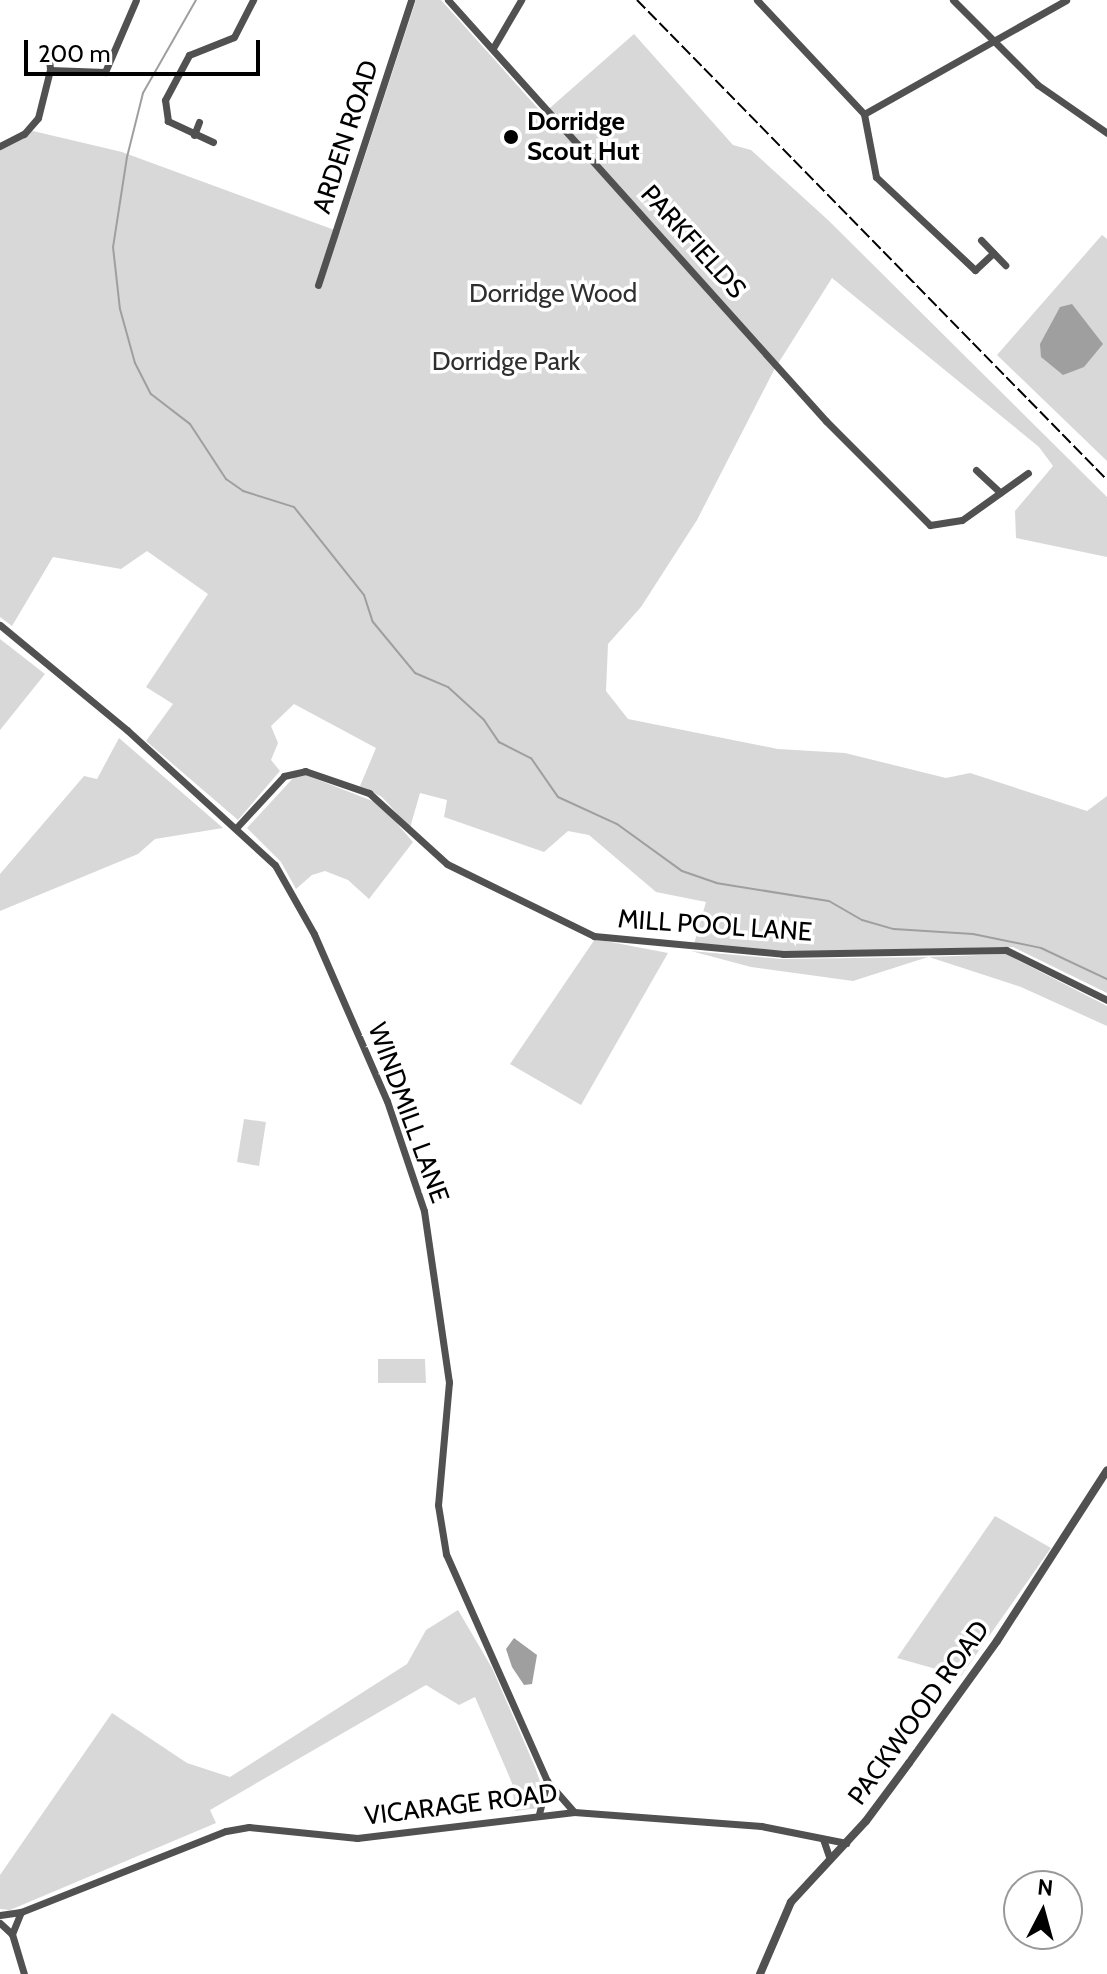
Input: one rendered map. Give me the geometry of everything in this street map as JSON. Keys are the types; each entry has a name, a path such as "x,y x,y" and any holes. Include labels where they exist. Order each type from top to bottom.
{"street":[{"path":"50,70 105,72 136,0"},
{"path":"213,142 168,121 163,109 169,89 189,55 234,37 253,0"},
{"name":"ARDEN ROAD","path":"318,285 411,0"},
{"name":"PARKFIELDS","path":"448,0 776,367 899,497 930,525 962,520 1000,492"},
{"path":"493,48 521,0"},
{"path":"757,0 864,114 876,177 975,270 993,253"},
{"path":"953,0 1038,85 1107,133"},
{"path":"864,114 994,44 1066,0"},
{"path":"0,146 21,137 38,118 50,70 49,58"},
{"path":"194,135 199,122"},
{"path":"981,240 1005,265"},
{"path":"976,470 1000,492 1028,473"},
{"name":"WINDMILL LANE","path":"0,625 237,827 275,865 314,934 387,1101 424,1211 449,1382 438,1505 446,1554 547,1781 574,1812"},
{"name":"MILL POOL LANE","path":"237,827 284,776 305,771 369,793 447,864 594,936 783,954 1006,950 1107,1000"},
{"name":"PACKWOOD ROAD","path":"760,1974 791,1902 846,1843 997,1641 1107,1470"},
{"path":"539,1814 547,1781"},
{"name":"VICARAGE ROAD","path":"0,1915 21,1912 226,1831 249,1827 383,1837 539,1814 574,1812 687,1818 846,1843"},
{"path":"823,1839 830,1859"},
{"path":"12,1934 21,1912"},
{"path":"0,1923 12,1934 24,1974"}],"green space":[{"path":"416,0 441,0 543,114 634,34 733,145 751,150 828,220 1107,497 1107,557 1016,538 1015,511 1053,466 1039,447 832,278 774,370 697,520 641,607 608,644 606,691 628,719 778,749 845,753 946,778 970,773 1087,811 1107,796 1107,993 1013,947 784,952 694,944 706,902 656,892 589,835 568,831 544,852 444,817 447,800 420,793 410,828 382,797 360,786 376,748 294,704 271,726 278,743 271,760 280,771 238,820 146,741 173,704 146,687 208,594 147,551 121,569 53,557 12,626 0,617 0,150 33,131 122,152 340,232"},
{"path":"1102,235 1107,239 1107,461 997,355"},
{"path":"0,639 45,674 0,730"},
{"path":"119,738 223,828 155,839 138,854 0,911 0,874 84,776 97,779"},
{"path":"306,775 380,804 413,842 369,899 348,880 325,871 312,875 296,889 281,862 247,828 295,776"},
{"path":"595,939 668,953 581,1105 510,1064"},
{"path":"691,951 782,959 928,957 853,981 751,967"},
{"path":"1006,954 1107,1006 1107,1026 1021,987 929,957"},
{"path":"244,1119 266,1122 259,1166 237,1162"},
{"path":"378,1359 425,1359 426,1383 378,1383"},
{"path":"995,1516 1051,1548 961,1676 897,1658"},
{"path":"458,1610 492,1668 535,1767 542,1787 538,1808 515,1811 512,1783 475,1697 459,1705 426,1685 210,1810 216,1823 10,1910 0,1909 0,1875 112,1713 187,1763 230,1777 407,1664 426,1630"}],"shaded area":[{"path":"1072,304 1103,344 1084,367 1063,375 1041,357 1040,344 1060,307"},
{"path":"514,1638 537,1655 532,1684 524,1685 512,1667 506,1649"}],"waterway":[{"path":"196,0 143,93 127,157 113,247 120,309 135,363 151,394 190,424 226,479 243,491 294,507 364,595 373,622 415,673 448,687 484,720 499,742 531,758 558,797 617,824 682,871 716,883 829,901 862,920 894,929 973,934 1041,948 1107,979"}],"railway":[{"path":"637,0 1107,480"}],"place":[{"name":"Dorridge Scout Hut","path":"511,137"}],"park label":[{"name":"Dorridge Wood","path":"553,294"},
{"name":"Dorridge Park","path":"506,362"}]}
